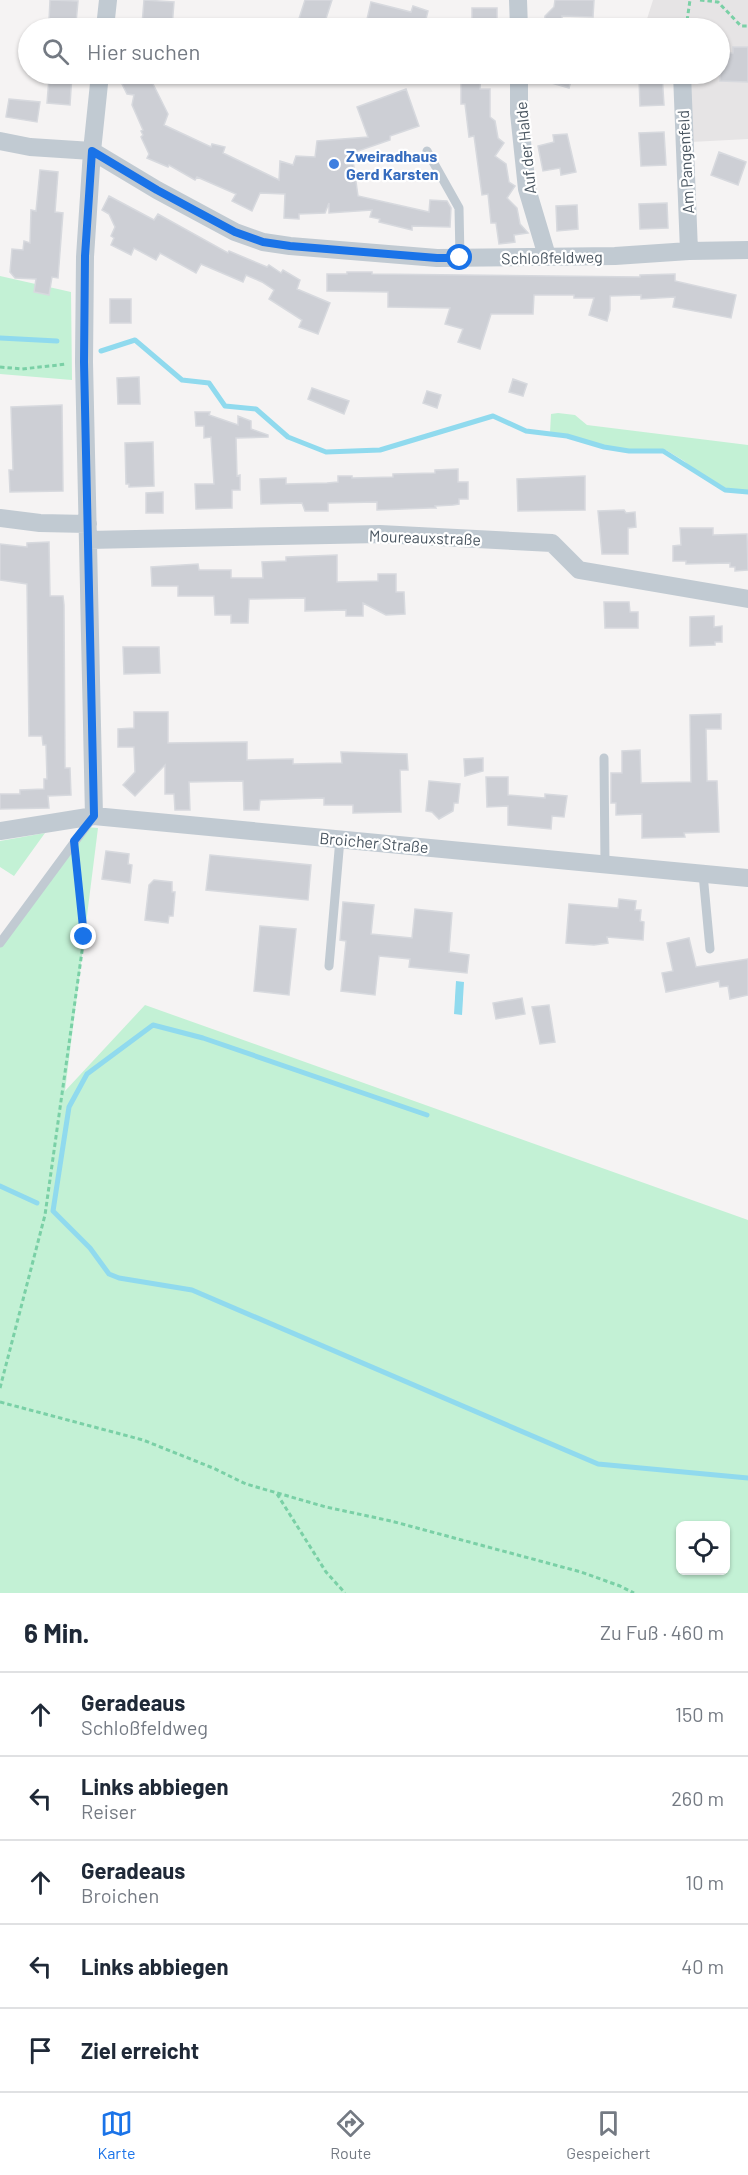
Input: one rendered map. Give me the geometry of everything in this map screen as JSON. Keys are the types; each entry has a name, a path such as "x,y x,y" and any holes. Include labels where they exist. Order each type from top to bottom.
{"street":[{"path":"106,18 108,0"},
{"path":"519,0 519,18"},
{"path":"94,816 84,362 85,256 99,84"},
{"name":"Auf der Halde","path":"519,84 519,113 527,189 547,256"},
{"name":"Am Pangenfeld","path":"682,84 689,251"},
{"path":"0,141 30,147 92,151"},
{"name":"Schloßfeldweg","path":"92,151 157,190 235,232 263,242 437,258 615,256 748,250"},
{"name":"Moureauxstraße","path":"0,518 88,532 380,534 552,543 579,570 748,599"},
{"name":"Broicher Straße","path":"0,831 94,816 748,878"}],"lane":[{"path":"427,151 459,208 460,258"},
{"path":"604,758 604,864"},
{"path":"0,943 94,816"},
{"path":"329,966 340,839"},
{"path":"703,874 710,949"}],"path":[{"path":"687,18 690,0"},
{"path":"700,0 718,1 741,26 748,26"},
{"path":"0,367 22,369 84,362"},
{"path":"0,1388 45,1215 84,937 74,841"},
{"path":"0,1402 142,1440 213,1468 246,1484 326,1508 391,1521 581,1572 634,1593"},
{"path":"277,1493 326,1572 345,1593"}],"shaded area":[{"path":"653,0 748,0 748,139 691,142 688,84 730,84 730,18 647,18"}],"green space":[{"path":"0,276 71,292 72,380 0,374"},
{"path":"551,414 575,415 587,425 748,445 748,492 723,488 704,478 684,461 666,450 622,450 564,434 550,433"},
{"path":"85,827 98,828 65,1091 145,1005 748,1220 748,1593 0,1593 0,940"},
{"path":"45,833 14,876 0,867 0,841"}],"water":[{"path":"456,981 464,982 462,1015 454,1014"}],"building":[{"path":"50,0 78,1 76,18 49,18"},
{"path":"144,0 174,2 173,18 143,18"},
{"path":"305,0 332,0 326,18 299,18"},
{"path":"555,0 594,0 593,17 545,18 554,7"},
{"path":"371,2 411,12 413,6 428,11 426,18 367,18"},
{"path":"472,8 497,8 497,18 472,18"},
{"path":"733,47 748,47 748,82 730,81 730,53 733,53"},
{"path":"49,84 71,84 70,105 47,103"},
{"path":"122,84 153,84 168,114 164,125 211,147 212,144 225,147 223,153 279,180 280,161 293,165 296,156 315,157 317,141 368,137 357,107 406,89 419,126 390,136 390,140 352,153 358,196 429,212 430,200 447,201 451,208 450,227 412,226 412,230 379,222 380,219 370,217 372,210 329,213 329,203 325,213 299,214 299,219 284,218 285,194 260,193 252,211 232,201 236,194 197,177 195,180 169,165 168,167 147,158 149,154 141,137 143,130 132,105 134,95 127,94"},
{"path":"461,84 480,84 480,89 490,89 490,117 495,121 498,138 504,143 495,156 506,164 509,182 515,186 507,198 517,208 520,224 528,233 514,235 515,242 499,244 496,223 491,223 488,194 482,195 474,136 469,137 465,104 461,104"},
{"path":"555,84 570,84 569,88"},
{"path":"639,84 663,84 664,105 640,106"},
{"path":"9,99 40,102 37,122 6,117"},
{"path":"664,132 666,165 641,166 639,133"},
{"path":"567,134 576,172 561,175 560,168 543,171 538,146 554,142 553,135"},
{"path":"719,152 746,162 738,185 711,175"},
{"path":"40,170 58,172 55,212 63,213 58,278 52,277 49,295 34,292 36,279 15,278 10,272 12,249 23,250 24,241 30,243 31,210 36,211"},
{"path":"109,196 154,220 158,214 228,253 229,251 267,267 269,265 281,273 283,270 300,280 297,289 330,303 318,334 299,327 302,320 269,299 274,290 246,275 243,282 201,264 196,273 160,253 156,260 134,248 131,255 111,245 114,238 111,236 115,227 109,214 102,210"},
{"path":"667,203 668,228 640,229 639,204"},
{"path":"577,205 578,229 557,231 556,206"},
{"path":"347,272 640,277 640,275 675,274 675,281 736,295 731,318 673,307 675,297 641,299 641,295 610,296 607,321 589,315 594,298 574,298 574,295 534,295 533,314 491,314 480,349 458,342 463,329 445,324 450,308 388,307 388,292 327,291 327,274 347,274"},
{"path":"110,299 131,299 131,323 110,323"},
{"path":"139,377 140,404 118,404 117,378"},
{"path":"513,379 527,384 523,396 509,392"},
{"path":"312,388 349,401 344,414 308,399"},
{"path":"427,391 441,395 437,408 423,403"},
{"path":"62,405 63,491 10,492 9,470 13,470 11,407"},
{"path":"195,412 210,412 209,415 238,425 238,416 251,421 251,429 268,435 268,437 236,438 237,476 240,475 240,490 232,490 232,508 196,509 195,484 214,484 211,437 204,438 204,426 196,426"},
{"path":"153,442 154,486 129,487 129,484 126,484 125,443"},
{"path":"458,469 458,482 468,482 468,499 459,499 459,504 435,506 436,508 377,510 377,502 328,503 328,511 305,511 302,503 261,504 260,479 286,478 286,484 327,483 338,482 338,476 393,477 393,474 435,473 435,470"},
{"path":"585,476 585,510 518,511 517,479"},
{"path":"163,492 163,513 146,513 146,493"},
{"path":"624,510 626,513 635,512 636,527 628,528 628,554 602,554 598,511"},
{"path":"680,528 713,528 713,535 747,534 748,570 735,571 735,567 730,567 730,563 686,564 686,561 673,561 673,546 681,545"},
{"path":"49,542 50,596 63,596 64,605 65,768 70,768 71,795 48,796 49,808 0,809 0,794 20,794 20,790 44,789 44,779 47,779 46,745 43,745 42,736 29,736 27,584 0,580 0,544 27,547 27,543"},
{"path":"337,555 337,582 378,581 378,574 396,574 396,592 404,592 405,614 386,615 363,603 363,616 346,616 346,610 305,611 305,598 249,599 248,623 231,623 231,615 215,615 214,596 178,596 178,586 152,586 151,567 198,564 199,570 231,570 231,578 263,578 262,562 286,561 286,557"},
{"path":"604,602 629,602 630,612 638,612 638,628 605,628"},
{"path":"714,616 714,627 722,626 722,642 715,642 715,645 690,646 690,617"},
{"path":"123,647 159,647 160,673 124,674"},
{"path":"134,712 168,712 168,743 247,742 247,760 293,759 293,764 342,763 341,752 407,754 408,770 400,770 401,812 353,813 353,805 324,805 324,798 260,800 259,810 244,810 243,781 189,782 190,810 175,810 174,794 165,794 165,765 135,796 123,785 135,772 134,747 118,747 118,729 134,728"},
{"path":"721,714 721,729 706,729 707,781 717,781 719,832 684,833 685,837 642,838 642,814 616,815 616,803 611,803 611,773 622,773 622,751 640,750 641,783 691,782 690,715"},
{"path":"483,758 483,771 465,776 464,759"},
{"path":"486,777 508,777 508,795 545,798 545,794 567,796 564,817 552,816 551,829 508,825 508,806 487,807"},
{"path":"429,781 460,784 458,803 454,803 453,811 439,819 432,812 426,811"},
{"path":"106,851 129,854 128,864 132,865 130,883 102,879"},
{"path":"210,855 311,865 308,900 206,890"},
{"path":"154,880 172,882 172,892 175,892 173,916 169,916 168,923 145,920 149,885"},
{"path":"619,899 636,901 635,910 641,910 640,921 644,922 643,940 607,937 608,943 594,945 566,943 569,904 618,908"},
{"path":"343,902 374,905 371,934 412,938 415,909 452,913 449,952 469,955 467,973 409,967 410,959 379,956 375,995 341,991 346,941 340,940"},
{"path":"260,926 296,929 289,995 254,991"},
{"path":"689,938 696,967 748,959 748,995 730,999 728,986 720,987 719,981 666,992 662,973 673,971 667,943"},
{"path":"522,998 525,1014 496,1019 493,1003"},
{"path":"549,1005 555,1042 540,1044 532,1007"}],"waterway":[{"path":"0,338 57,341"},
{"path":"101,351 135,340 182,380 209,383 225,406 256,409 288,437 326,452 380,450 493,416 526,431 567,436 604,447 629,451 663,451 725,490 748,492"},
{"path":"427,1115 203,1038 153,1025 87,1074 69,1107 53,1211 90,1248 109,1274 119,1278 192,1290 598,1464 748,1478"},
{"path":"0,1186 37,1203"}],"place":[{"name":"Zweiradhaus Gerd Karsten","path":"334,164"}],"route":[{"path":"84,937 74,841 94,816 84,362 85,256 92,151 157,190 235,232 263,242 437,258 460,258"}]}
